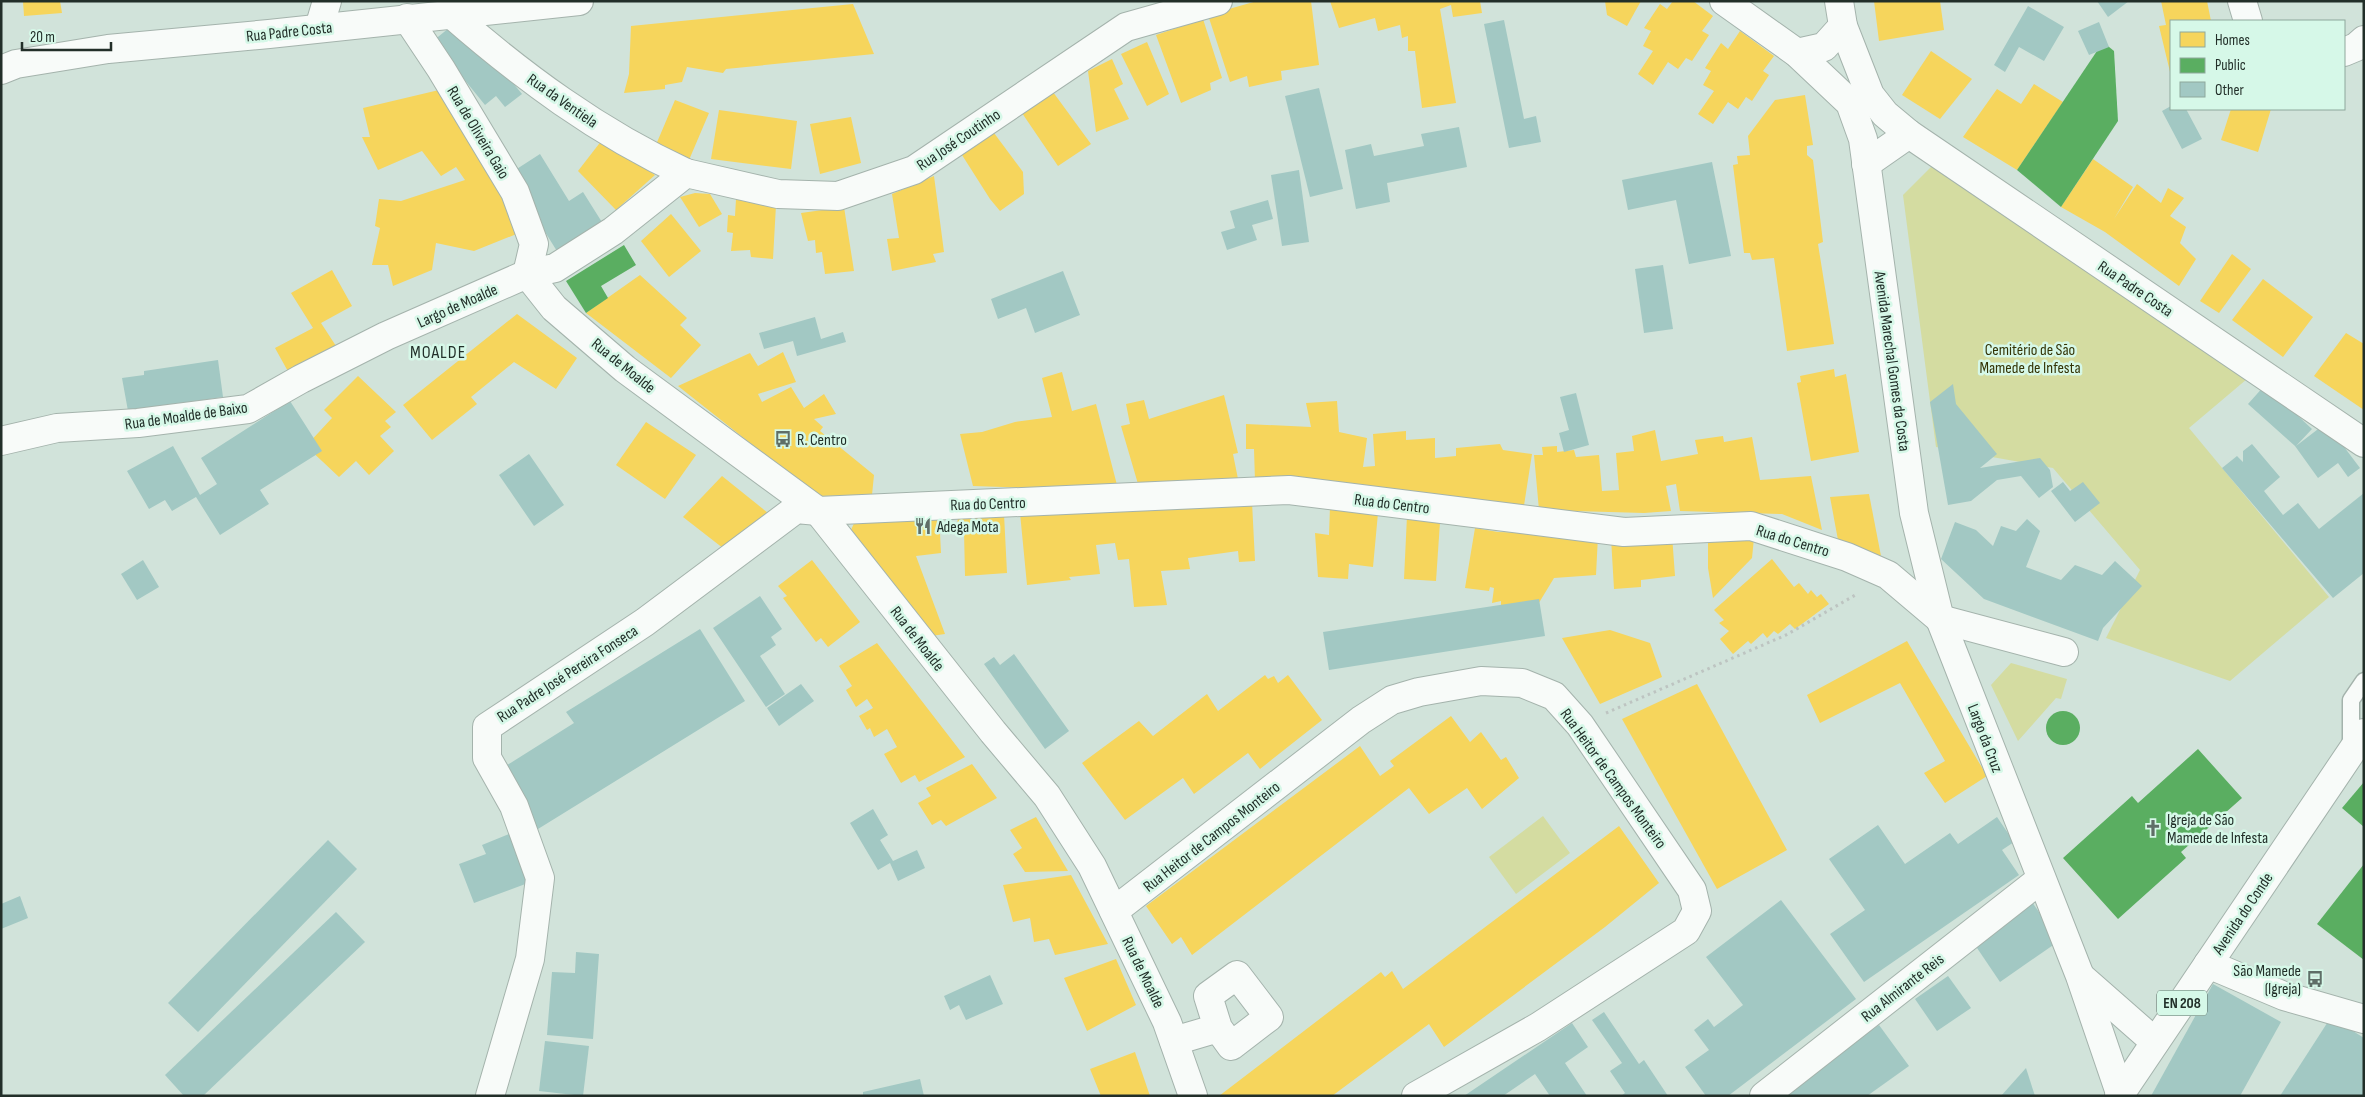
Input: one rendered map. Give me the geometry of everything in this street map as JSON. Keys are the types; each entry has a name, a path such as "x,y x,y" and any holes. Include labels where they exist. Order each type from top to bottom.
{"street":[{"path":"319,28 327,1"},
{"name":"Rua Padre Costa","path":"1,70 16,64 108,49 319,28 401,10 450,13 579,1"},
{"name":"Rua José Coutinho","path":"686,172 778,194 838,196 914,170 1126,27 1218,1"},
{"name":"Rua Padre Costa","path":"1724,1 1860,99 1885,114 1909,134 2364,443"},
{"path":"2242,1 2248,20"},
{"name":"Rua de Oliveira Gaio","path":"401,10 441,69 515,192 534,244 527,274"},
{"name":"Rua da Ventiela","path":"450,13 487,46 562,102 658,160 686,172"},
{"path":"1798,53 1824,47 1841,14"},
{"name":"Avenida Marechal Gomes da Costa","path":"1841,14 1860,99 1866,164 1914,513 1940,619"},
{"path":"2345,52 2356,47 2364,40"},
{"path":"1866,164 1909,134"},
{"path":"527,274 555,268 614,231 686,172"},
{"name":"Largo de Moalde","path":"386,336 527,274"},
{"name":"Rua de Moalde","path":"527,274 554,308 625,369 818,511 993,732 1047,796 1092,866 1148,980 1174,1041 1193,1096"},
{"name":"Rua de Moalde de Baixo","path":"1,442 57,428 138,423 248,409 301,379 386,336"},
{"name":"Rua do Centro","path":"818,511 1289,490 1624,532 1751,526 1847,557 1888,575 1940,619"},
{"name":"Rua Padre José Pereira Fonseca","path":"490,1096 530,959 540,878 514,806 487,758 486,726 645,622 796,509 818,511"},
{"path":"1940,619 2064,652"},
{"name":"Largo da Cruz","path":"1940,619 2080,976 2120,1095"},
{"name":"Rua Heitor de Campos Monteiro","path":"1114,912 1361,720 1392,700 1419,692 1481,681 1522,683 1554,696 1580,725 1692,890 1697,911 1686,931 1678,937 1538,1027 1416,1096"},
{"name":"Avenida do Conde","path":"2120,1095 2357,743"},
{"name":"Rua Almirante Reis","path":"1764,1096 2041,878"},
{"path":"2208,964 2284,996 2364,1019"},
{"name":"Largo da Cruz","path":"2080,976 2155,1042"},
{"path":"1174,1041 1218,1028"}],"lane":[{"path":"2357,743 2351,700 2364,681"}],"path":[{"path":"1580,725 1786,636 1888,575"}],"green space":[{"name":"Cemitério de São Mamede de Infesta","path":"1933,165 2247,379 2189,428 2329,597 2230,681 2106,638 2140,570 2053,468 1936,447 1903,195"},
{"path":"2011,663 2067,679 2061,699 2056,698 2018,741 1991,685"},
{"path":"1543,816 1570,853 1516,894 1489,857"}],"building: Homes":[{"path":"23,1 60,1 62,13 24,16"},
{"path":"1257,1 1311,1 1319,65 1281,71 1282,80 1249,87 1247,76 1230,82 1208,15"},
{"path":"1330,1 1480,1 1482,13 1453,17 1451,5 1440,9 1456,103 1422,108 1415,51 1408,51 1408,36 1402,38 1400,25 1378,31 1375,18 1339,28"},
{"path":"1605,1 1641,1 1627,26 1607,15"},
{"path":"1673,1 1693,1 1713,16 1702,31 1709,35 1692,61 1686,58 1678,69 1668,62 1653,85 1638,74 1653,51 1643,46 1651,31 1644,28 1660,4 1667,9"},
{"path":"1874,1 1940,1 1944,30 1879,41"},
{"path":"2161,1 2207,1 2211,20 2170,20 2170,72 2159,26 2166,25"},
{"path":"853,4 874,54 726,69 723,73 687,67 682,82 665,85 665,89 624,93 629,74 631,26"},
{"path":"1203,19 1222,78 1210,83 1211,90 1181,103 1156,35"},
{"path":"1740,31 1774,56 1763,71 1769,75 1752,101 1746,97 1738,109 1728,102 1713,124 1698,114 1714,91 1703,85 1711,71 1705,68 1721,43 1728,49"},
{"path":"1147,42 1169,94 1147,106 1121,54"},
{"path":"1931,51 1972,79 1940,119 1902,95"},
{"path":"1112,59 1123,84 1114,89 1129,119 1096,132 1088,71"},
{"path":"2034,84 2063,102 2017,170 1963,137 1997,89 2021,104"},
{"path":"439,90 494,171 519,233 474,251 436,243 432,270 393,286 388,265 372,265 380,228 375,226 379,199 401,201 465,180 456,167 441,176 422,151 378,170 362,137 370,137 363,108"},
{"path":"1053,92 1091,144 1058,166 1022,113"},
{"path":"1805,95 1813,145 1807,146 1807,155 1813,160 1823,242 1818,244 1834,344 1787,351 1774,258 1752,260 1750,253 1744,253 1733,165 1738,164 1737,156 1750,155 1748,136 1775,100"},
{"path":"675,100 709,113 689,160 655,147"},
{"path":"719,110 797,121 791,169 711,159"},
{"path":"2231,110 2271,110 2258,152 2221,140"},
{"path":"851,117 861,163 820,174 810,124"},
{"path":"994,133 1023,172 1024,194 1000,211 990,199 962,155"},
{"path":"602,140 655,175 616,210 578,171"},
{"path":"2093,159 2133,187 2114,219 2137,184 2161,203 2168,188 2184,198 2170,216 2186,227 2180,243 2196,259 2179,286 2105,232 2061,207"},
{"path":"934,176 944,252 933,254 936,262 892,271 887,239 899,238 892,194"},
{"path":"695,193 710,194 722,214 699,227 680,197"},
{"path":"736,199 776,205 773,259 751,257 750,250 731,251 733,233 727,232 728,215 735,216"},
{"path":"844,207 854,271 825,274 822,252 816,253 815,240 808,241 801,213"},
{"path":"671,214 701,251 669,277 641,241"},
{"path":"2232,254 2251,269 2219,313 2200,301"},
{"path":"332,270 352,306 321,323 336,346 290,375 275,348 313,328 291,293"},
{"path":"640,275 687,318 680,325 701,345 671,378 586,313"},
{"path":"2263,279 2313,317 2283,357 2232,320"},
{"path":"517,314 577,358 556,389 514,362 471,397 477,404 432,440 403,405"},
{"path":"2346,333 2364,344 2364,410 2314,376"},
{"path":"783,352 796,382 758,394 762,402 791,387 804,408 824,394 836,414 814,419 823,427 820,431 874,475 872,495 817,496 678,386 750,353 758,366"},
{"path":"1834,369 1835,377 1846,374 1859,452 1811,461 1797,383 1801,382 1800,376"},
{"path":"1062,372 1072,411 1096,404 1117,485 1030,488 973,486 960,434 982,432 1015,422 1052,417 1042,378"},
{"path":"358,376 396,412 385,421 391,427 380,436 394,451 369,475 356,461 339,477 306,446 332,418 324,410"},
{"path":"1224,395 1238,453 1233,454 1238,479 1138,484 1121,426 1130,424 1126,404 1144,400 1149,419"},
{"path":"1337,401 1339,432 1367,438 1363,467 1375,466 1373,434 1406,431 1406,440 1435,438 1435,458 1456,456 1456,448 1500,444 1503,450 1532,454 1523,512 1255,481 1254,449 1246,449 1246,424 1311,427 1306,403"},
{"path":"646,422 696,455 665,499 616,465"},
{"path":"1655,430 1661,461 1698,454 1695,440 1723,436 1724,442 1752,437 1760,480 1811,476 1822,530 1782,514 1680,511 1676,484 1666,486 1671,511 1644,513 1539,510 1534,455 1543,455 1542,447 1557,446 1557,452 1574,450 1576,457 1599,455 1602,491 1619,490 1616,453 1634,451 1632,436"},
{"path":"722,476 773,517 728,552 683,517"},
{"path":"1869,494 1881,556 1838,540 1830,497"},
{"path":"1252,502 1255,561 1239,562 1238,551 1188,558 1190,569 1161,571 1167,605 1134,607 1129,559 1118,560 1115,543 1096,545 1100,574 1069,577 1071,580 1027,585 1020,513"},
{"path":"1330,507 1378,513 1373,567 1349,564 1348,579 1318,577 1315,533 1329,535"},
{"path":"958,513 1004,514 1007,573 965,576 964,531 957,531"},
{"path":"939,514 941,553 916,556 945,634 931,636 850,532 857,517"},
{"path":"1407,516 1440,522 1436,581 1404,579"},
{"path":"1475,528 1498,532 1598,536 1596,575 1554,578 1537,606 1501,610 1501,601 1492,603 1494,588 1490,587 1489,591 1465,588"},
{"path":"1672,535 1675,576 1641,580 1641,587 1614,589 1611,538"},
{"path":"1708,536 1754,538 1752,558 1713,598 1708,568"},
{"path":"1772,559 1794,587 1799,583 1808,594 1811,590 1817,597 1821,594 1829,604 1795,629 1790,624 1778,634 1774,631 1767,638 1763,633 1751,644 1748,641 1733,654 1720,639 1729,631 1719,623 1724,620 1714,610"},
{"path":"812,560 860,622 828,647 821,638 816,642 783,598 787,596 778,586"},
{"path":"1610,630 1650,643 1662,677 1600,704 1562,638"},
{"path":"1907,641 1987,776 1945,803 1924,773 1945,761 1900,683 1820,723 1807,695"},
{"path":"877,643 965,757 919,782 915,775 901,783 884,754 897,747 887,729 874,737 870,728 867,730 859,716 873,708 867,699 856,707 846,690 852,686 839,666"},
{"path":"1265,675 1268,679 1274,676 1278,683 1288,675 1322,720 1260,769 1248,753 1194,794 1183,778 1125,820 1082,763 1139,721 1153,736 1207,694 1218,711"},
{"path":"1697,684 1787,850 1717,889 1622,719"},
{"path":"1451,716 1470,742 1481,732 1501,760 1506,757 1519,778 1482,809 1467,788 1429,814 1409,788 1192,955 1181,937 1172,944 1146,906 1360,746 1380,776 1394,766 1390,761"},
{"path":"972,764 997,798 946,826 941,820 932,825 918,803 931,796 926,788"},
{"path":"1036,817 1068,871 1025,872 1013,854 1022,848 1010,830"},
{"path":"1619,826 1659,883 1605,927 1444,1047 1429,1024 1332,1096 1219,1096 1381,972 1385,977 1392,971 1403,989"},
{"path":"1071,875 1108,944 1055,955 1049,939 1034,942 1030,918 1013,922 1003,885"},
{"path":"1116,959 1136,1005 1087,1031 1064,978"},
{"path":"1135,1052 1150,1096 1101,1096 1090,1069"}],"building: Public":[{"path":"2103,42 2114,51 2118,121 2061,207 2017,170"},
{"path":"624,245 636,265 601,286 608,298 586,313 566,281"},
{"path":"2063,711 2075,716 2080,728 2075,740 2063,745 2051,740 2046,728 2051,716"},
{"name":"Igreja de São Mamede de Infesta","path":"2198,749 2242,798 2181,852 2186,858 2118,919 2063,858 2132,796 2138,803"},
{"path":"2364,782 2364,827 2342,808"},
{"path":"2364,864 2364,960 2317,924"}],"building: Other":[{"path":"2097,1 2129,1 2108,17"},
{"path":"2028,6 2064,27 2044,61 2019,47 2005,72 1994,65"},
{"path":"460,19 522,94 505,107 496,96 485,105 433,41"},
{"path":"1504,20 1524,119 1536,116 1541,142 1509,148 1484,24"},
{"path":"2099,22 2109,47 2089,55 2078,31"},
{"path":"1319,88 1343,189 1310,197 1285,96"},
{"path":"2170,107 2170,110 2187,110 2202,139 2182,149 2162,111"},
{"path":"1459,127 1467,167 1387,183 1390,202 1356,209 1345,150 1371,144 1374,156 1424,146 1421,134"},
{"path":"540,154 569,201 583,192 605,227 560,256 509,174"},
{"path":"1712,162 1731,256 1689,264 1676,200 1628,210 1622,180"},
{"path":"1299,170 1309,242 1282,246 1271,175"},
{"path":"1268,200 1273,219 1252,225 1257,240 1227,250 1221,232 1235,228 1230,211"},
{"path":"1663,265 1673,329 1644,333 1635,269"},
{"path":"1063,271 1080,315 1035,333 1026,308 998,319 991,299"},
{"path":"815,317 821,339 843,332 846,342 797,356 793,341 764,349 759,333"},
{"path":"218,360 223,397 128,411 122,378 144,375 144,371"},
{"path":"1953,384 1956,404 1997,454 1980,468 2040,458 2050,470 2053,487 2039,498 2021,476 1997,480 1971,501 1948,505 1930,402"},
{"path":"2265,385 2312,429 2296,446 2326,423 2360,468 2348,477 2338,463 2318,478 2295,446 2248,404"},
{"path":"1576,393 1589,445 1564,452 1559,433 1569,430 1560,397"},
{"path":"290,401 322,451 260,490 269,504 220,535 196,497 172,511 165,500 149,509 127,471 173,446 200,495 217,484 201,458"},
{"path":"2252,444 2280,477 2264,491 2283,515 2298,503 2319,529 2364,493 2364,573 2333,598 2222,468 2237,456 2243,462 2243,451"},
{"path":"529,454 564,505 534,526 499,475"},
{"path":"2063,482 2070,491 2083,482 2100,503 2075,522 2051,491"},
{"path":"2027,519 2040,531 2026,567 2061,580 2075,565 2102,575 2115,561 2142,586 2103,628 2098,641 1984,599 1941,559 1955,522 1976,530 1993,546 2001,526 2016,531"},
{"path":"143,560 159,587 137,600 121,574"},
{"path":"760,596 782,629 771,637 776,645 760,656 785,694 766,707 713,628"},
{"path":"1539,599 1545,636 1329,670 1323,632"},
{"path":"700,629 745,701 538,829 501,769 574,723 566,712"},
{"path":"1014,654 1069,731 1045,749 984,664 994,657 1000,665"},
{"path":"801,684 814,701 779,726 767,708"},
{"path":"873,809 888,835 880,840 893,861 917,850 925,868 898,881 890,863 878,870 850,823"},
{"path":"1997,817 2014,842 2002,850 2019,875 1864,982 1830,934 1865,910 1829,859 1878,825 1905,864 1950,833 1958,844"},
{"path":"509,834 528,883 474,903 459,864 486,854 482,845"},
{"path":"328,840 357,869 198,1032 168,1003"},
{"path":"20,896 28,918 1,929 1,904"},
{"path":"1781,900 1856,999 1728,1096 1706,1096 1685,1067 1709,1050 1694,1030 1708,1019 1714,1027 1743,1005 1706,957"},
{"path":"2032,902 2059,941 2000,982 1973,942"},
{"path":"336,912 365,942 203,1096 184,1096 165,1075"},
{"path":"576,952 599,954 593,1039 547,1035 552,972 575,973"},
{"path":"990,975 1003,1004 966,1020 959,1005 950,1010 944,996"},
{"path":"1948,976 1971,1008 1937,1031 1915,999"},
{"path":"2213,984 2281,1022 2240,1096 2151,1096"},
{"path":"1604,1012 1639,1064 1644,1060 1668,1096 1621,1096 1625,1093 1610,1071 1622,1063 1592,1020"},
{"path":"2331,1017 2364,1038 2364,1096 2280,1096"},
{"path":"1572,1023 1588,1047 1565,1063 1587,1096 1550,1096 1535,1074 1503,1096 1464,1096"},
{"path":"1879,1025 1909,1066 1867,1096 1790,1096 1786,1090"},
{"path":"545,1041 589,1046 583,1096 539,1091"},
{"path":"2026,1068 2035,1096 2001,1096"},
{"path":"920,1079 924,1096 863,1096 863,1092"}],"place":[{"name":"R. Centro","path":"783,439"},
{"name":"Adega Mota","path":"923,526"},
{"name":"Igreja de São Mamede de Infesta","path":"2153,828"},
{"name":"São Mamede (Igreja)","path":"2315,979"}],"district":[{"name":"MOALDE","path":"438,352"}]}
